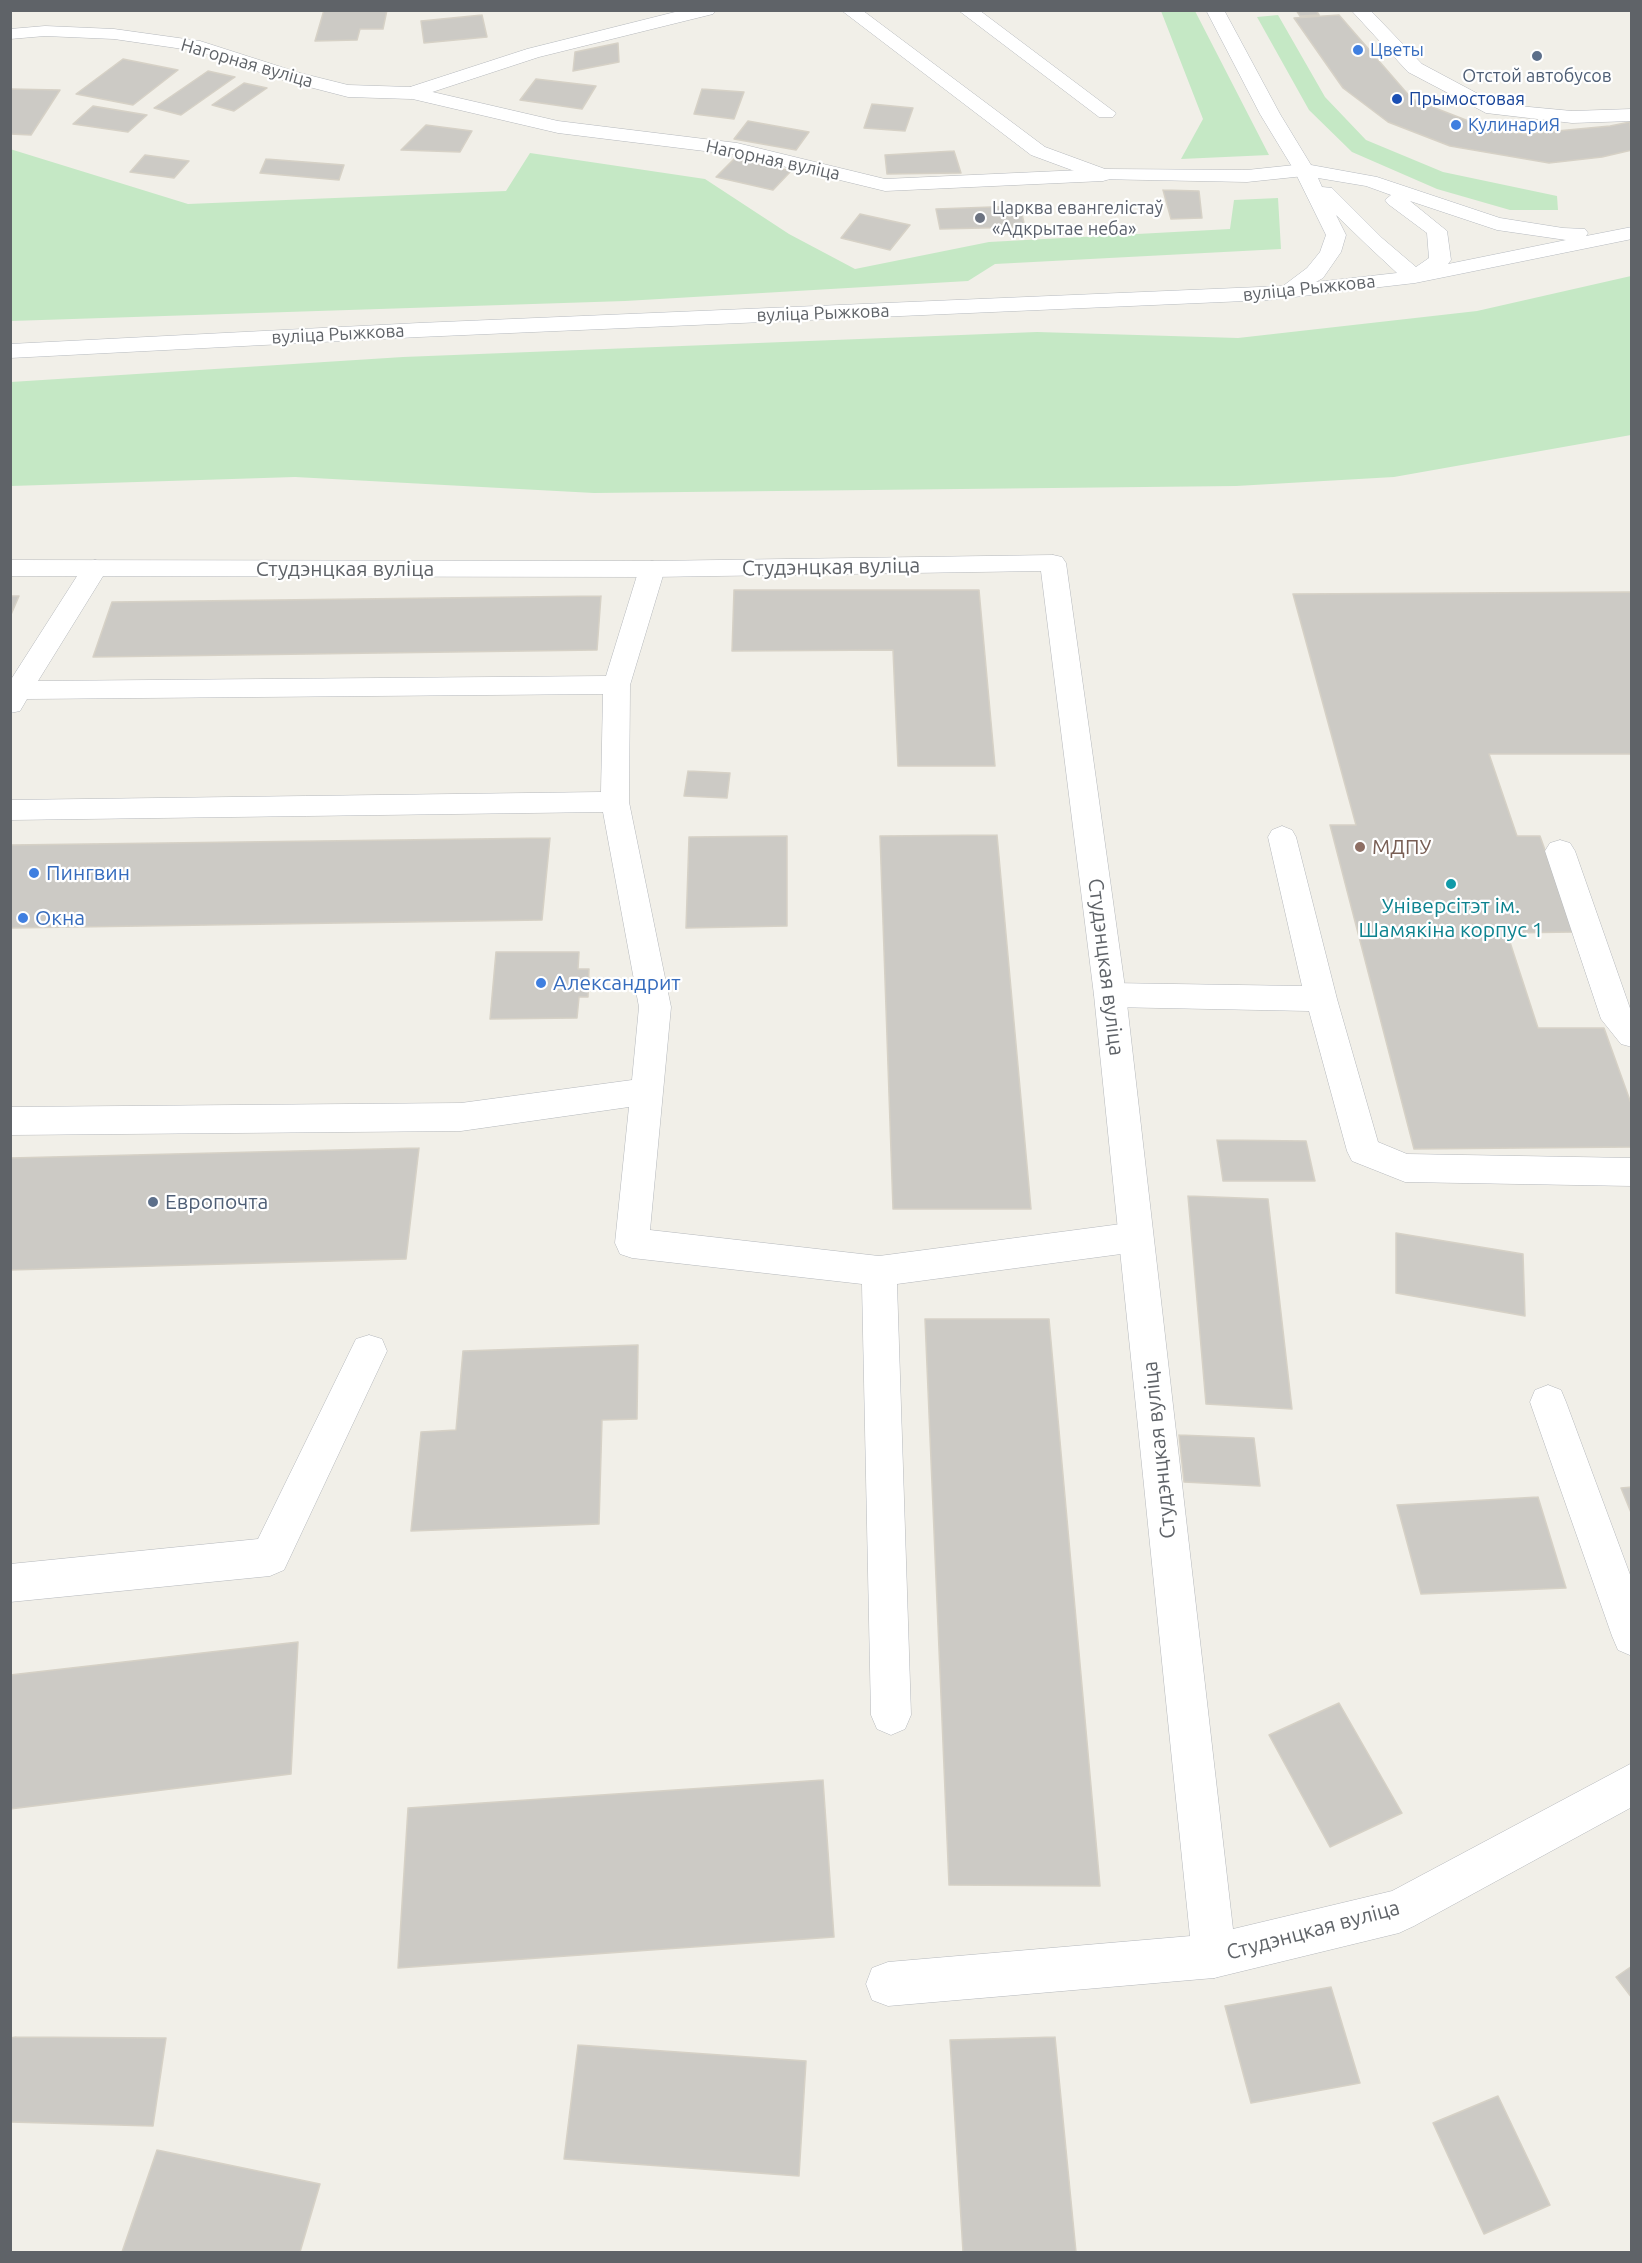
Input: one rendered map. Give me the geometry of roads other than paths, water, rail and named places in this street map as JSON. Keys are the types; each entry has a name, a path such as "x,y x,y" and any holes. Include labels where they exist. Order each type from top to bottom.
{"street":[{"name":"Нагорная вуліца","path":"411,93 533,53 707,10"},
{"name":"Нагорная вуліца","path":"850,10 1038,151 1102,174"},
{"path":"967,10 1106,113"},
{"path":"1215,10 1270,114 1304,170 1336,235 1330,252 1315,273 1288,292"},
{"path":"1360,10 1415,68 1492,109 1572,117 1632,115"},
{"name":"Нагорная вуліца","path":"10,34 45,31 114,34 200,46 293,77 348,91 411,93 558,127 737,149 885,185 1102,174 1247,176 1304,170 1370,181 1497,224 1563,234 1632,228"},
{"path":"1304,170 1375,242 1416,278 1440,260 1437,231 1370,181"},
{"name":"вуліца Рыжкова","path":"10,351 418,330 1288,292 1416,278 1632,234"},
{"name":"Студэнцкая вуліца","path":"10,568 652,569 1053,563 1110,995 1214,1956 1399,1911 1632,1784"},
{"path":"13,694 95,568"},
{"path":"652,569 618,685 615,802 655,1007 632,1243 879,1271 1136,1237"},
{"path":"13,694 618,685"},
{"path":"10,810 615,802"},
{"path":"1282,837 1321,999 1364,1151 1405,1168 1632,1172"},
{"path":"1560,851 1617,1019 1632,1035"},
{"path":"1110,995 1321,999"},
{"path":"10,1121 461,1117 646,1090"},
{"path":"879,1271 891,1714"},
{"path":"10,1583 270,1557 369,1351"},
{"path":"1548,1402 1632,1636"},
{"path":"888,1984 1214,1956"}],"place":[{"name":"Цветы","path":"1358,50"},
{"name":"Отстой автобусов","path":"1537,56"},
{"name":"Прымостовая","path":"1397,99"},
{"name":"КулинариЯ","path":"1456,125"},
{"name":"Царква евангелістаў «Адкрытае неба»","path":"980,218"},
{"name":"МДПУ","path":"1360,847"},
{"name":"Пингвин","path":"34,873"},
{"name":"Універсітэт ім. Шамякіна корпус 1","path":"1451,884"},
{"name":"Окна","path":"23,918"},
{"name":"Александрит","path":"541,983"},
{"name":"Европочта","path":"153,1202"}]}
